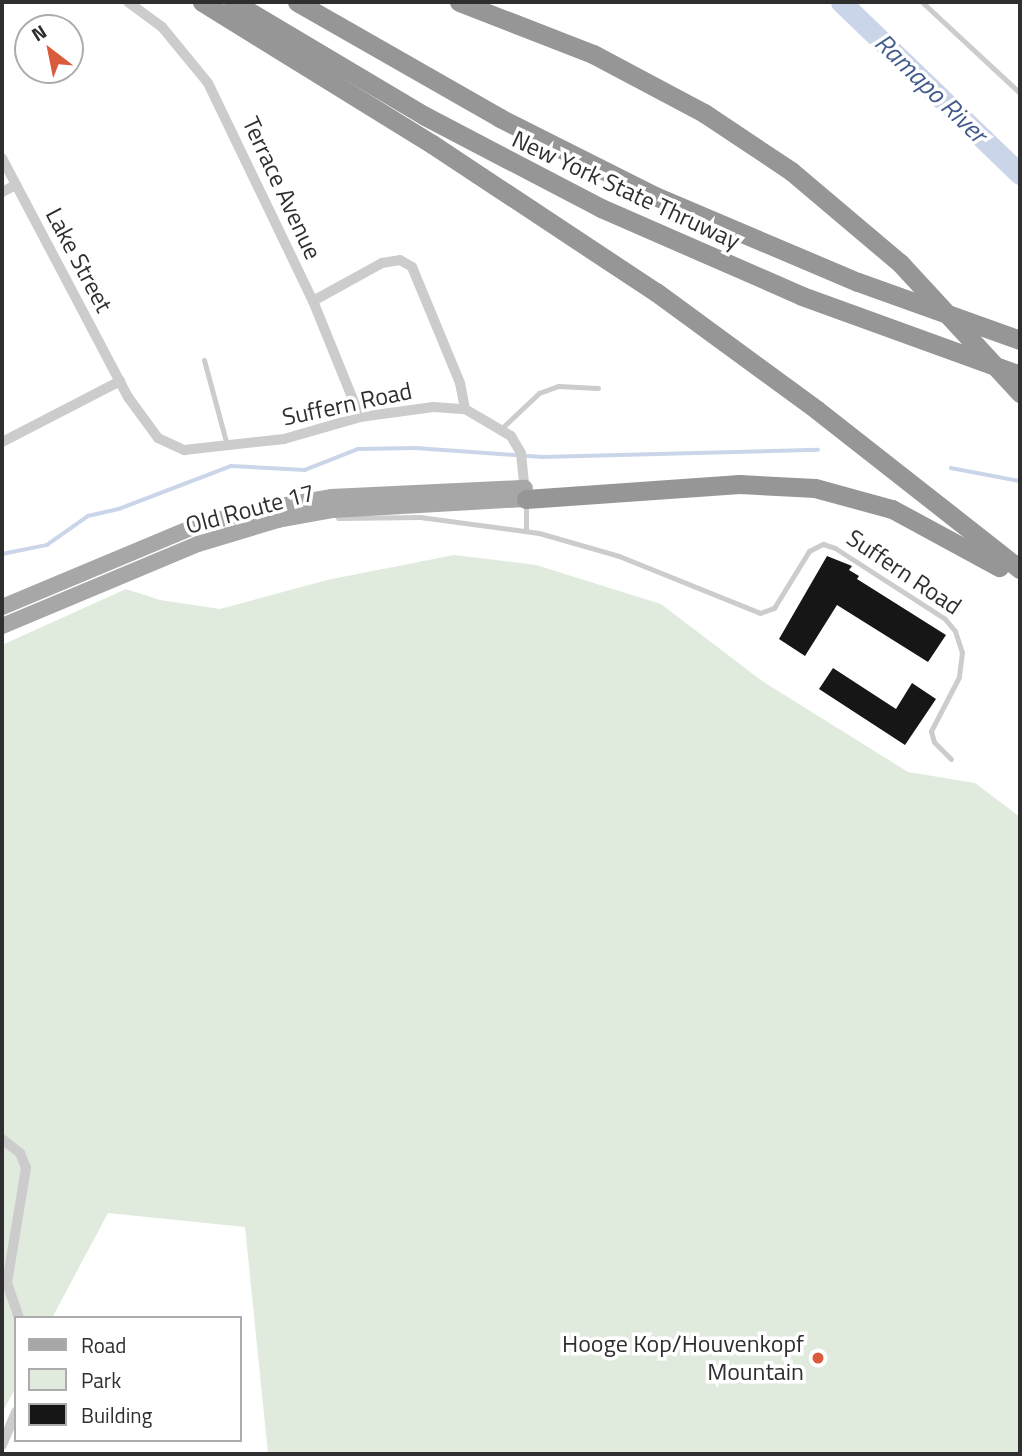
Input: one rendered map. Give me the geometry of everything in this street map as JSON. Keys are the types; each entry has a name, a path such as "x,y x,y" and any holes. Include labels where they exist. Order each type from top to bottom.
{"highway":[{"path":"202,2 455,159 656,292 806,402 1020,569"},
{"name":"New York State Thruway","path":"233,2 425,116 611,213 824,305 1020,375"},
{"name":"New York State Thruway","path":"297,2 465,99 645,192 858,282 1020,340"},
{"path":"459,2 581,49 704,113 810,186 900,263 1020,393"},
{"path":"525,494 739,484 815,488 865,500 916,519 1020,581"}],"main road":[{"name":"Old Route 17","path":"2,626 198,544 252,526 333,510 525,494"},
{"name":"Old Route 17","path":"2,607 183,531 250,511 331,497 525,494"}],"street":[{"name":"Terrace Avenue","path":"128,2 162,27 208,83 313,301 359,417"},
{"name":"Lake Street","path":"2,158 120,381"},
{"path":"2,192 16,185"},
{"path":"313,301 382,263 400,260 412,267 460,383 465,409"},
{"path":"2,442 120,381"},
{"name":"Suffern Road","path":"120,381 158,438 184,450 284,439 359,417 433,407 465,409 502,428 522,459 525,494"},
{"path":"2,1139 20,1153 26,1168 7,1283 18,1316"},
{"path":"2,1445 14,1417"}],"lane":[{"path":"922,2 1020,93"},
{"path":"204,360 227,445"},
{"path":"502,428 539,393 558,386 597,388"},
{"name":"Suffern Road","path":"525,494 526,531"},
{"name":"Suffern Road","path":"198,544 251,530 334,518 420,517 526,531 619,556 760,613 774,608 809,551 823,544 835,548 945,619 955,631 962,652 959,677 931,731 934,742 951,759"}],"green space":[{"path":"454,555 536,565 661,604 762,681 908,772 975,783 1020,817 1020,1454 268,1454 245,1227 108,1213 53,1316 14,1316 14,1391 2,1413 2,645 126,589 160,600 220,609 327,580"}],"building":[{"path":"827,556 852,566 849,570 859,576 857,579 946,635 928,662 837,605 805,656 779,639"},
{"path":"833,668 896,709 912,683 936,699 905,745 819,689"}],"waterway":[{"name":"Ramapo River","path":"841,2 1020,174"},
{"path":"2,554 47,545 88,516 119,509 231,466 305,470 358,449 416,448 542,457 818,450"},
{"path":"951,468 1020,481"}],"place":[{"name":"Hooge Kop/Houvenkopf Mountain","path":"818,1358"}]}
